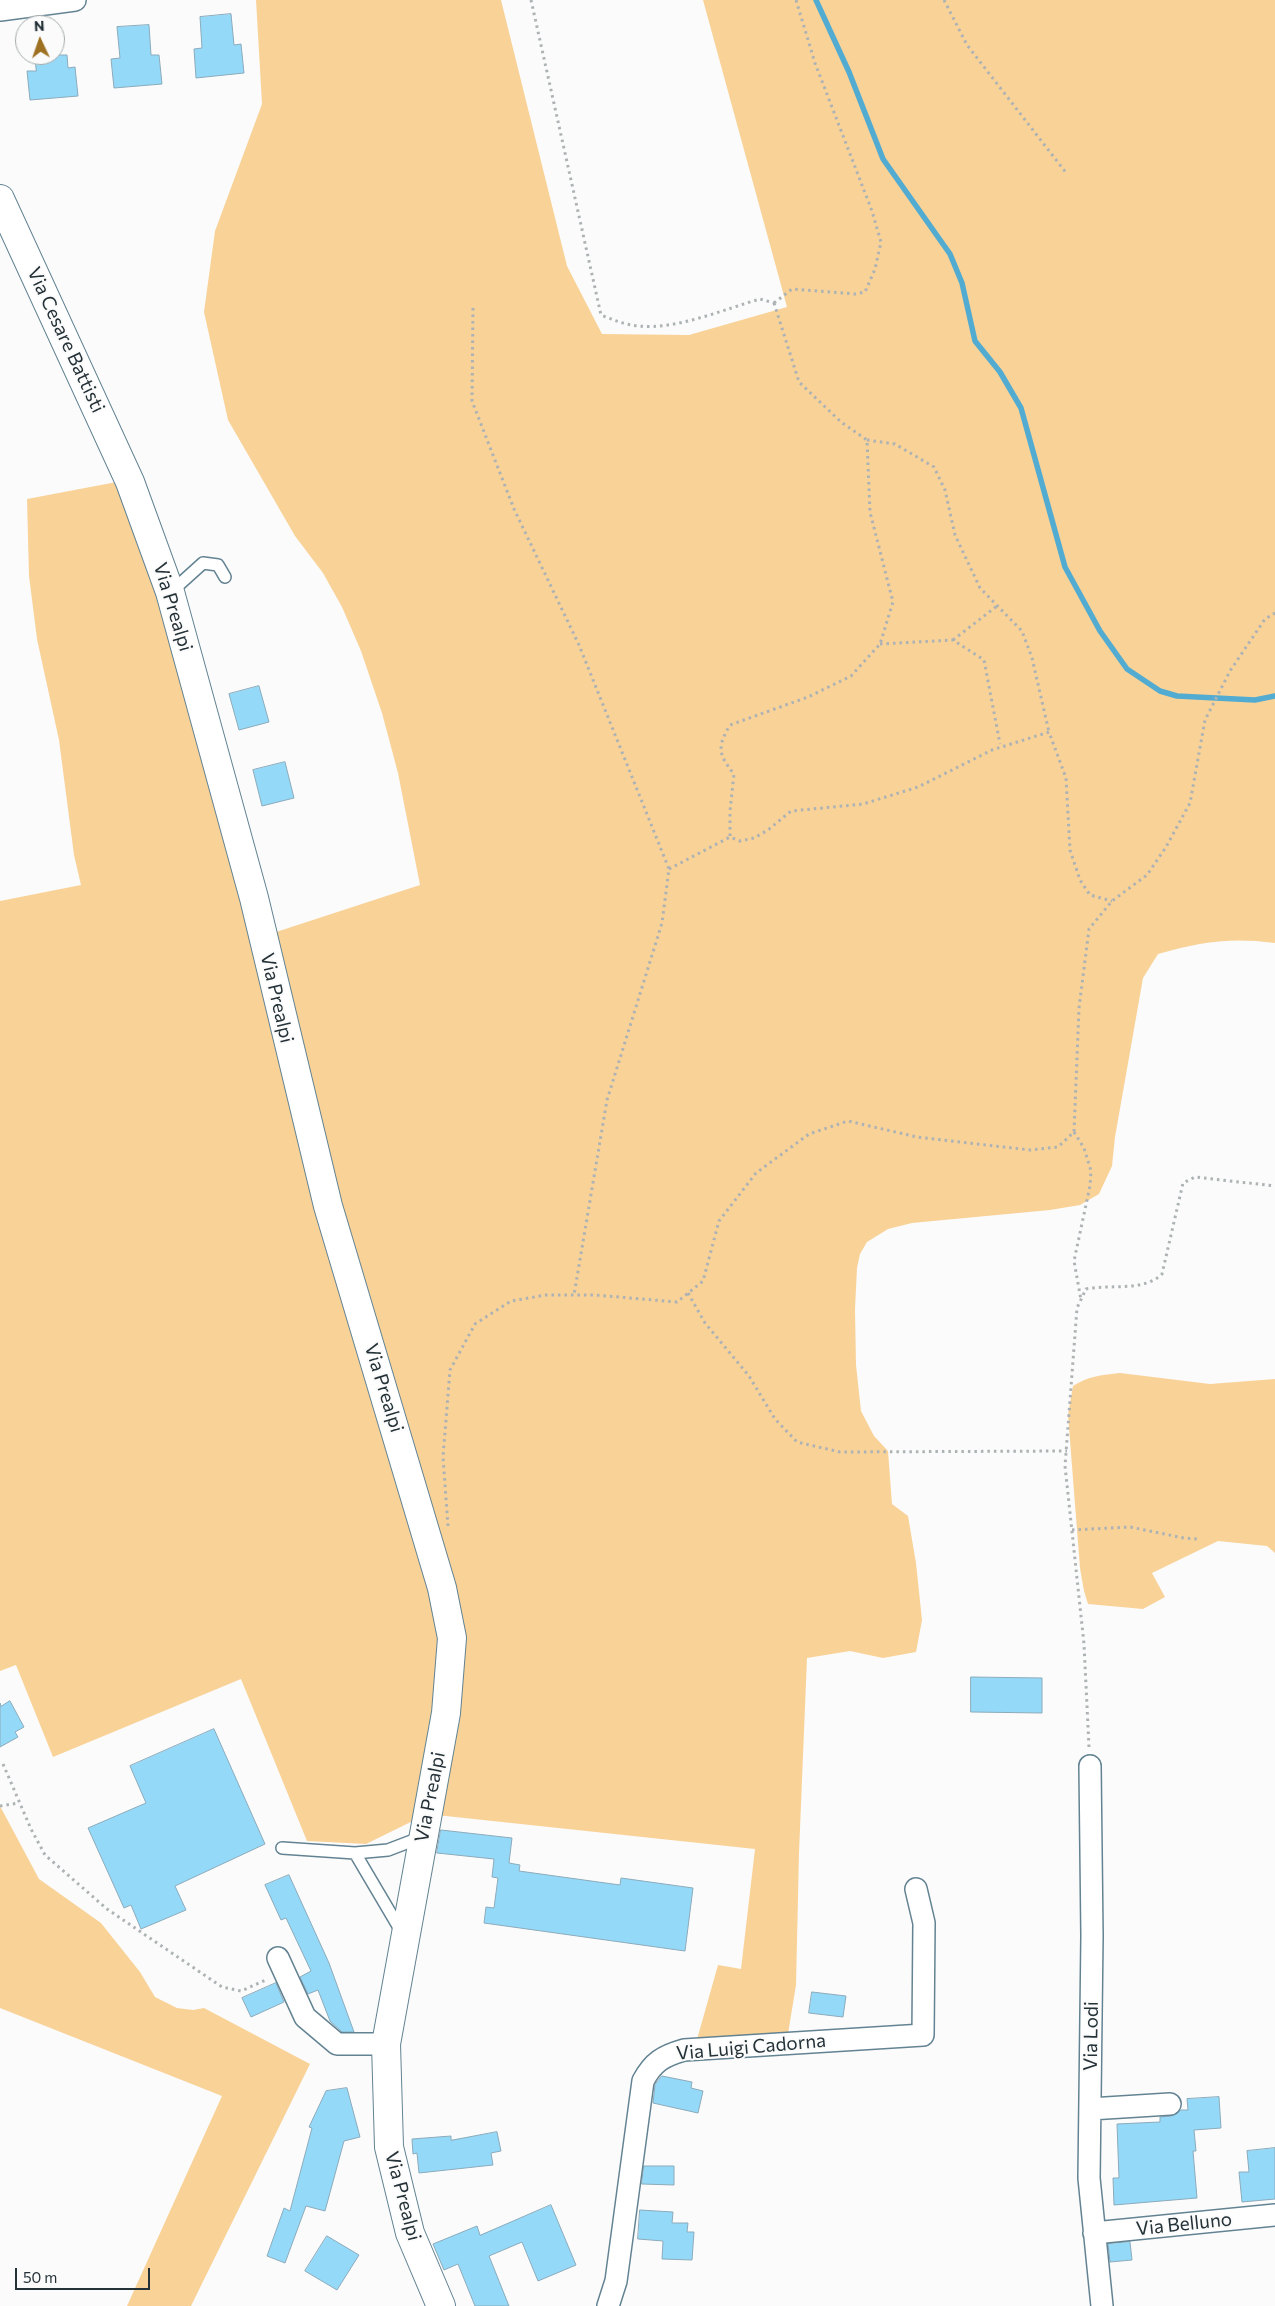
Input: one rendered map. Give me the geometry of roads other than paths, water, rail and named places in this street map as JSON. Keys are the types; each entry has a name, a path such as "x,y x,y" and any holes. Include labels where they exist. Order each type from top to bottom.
{"street":[{"path":"0,10 75,0"},
{"name":"Via Cesare Battisti","path":"0,199 130,482"},
{"name":"Via Prealpi","path":"130,482 170,592 254,898 328,1206 431,1548 449,1621 452,1659 446,1713 386,2044 389,2147 410,2233 441,2306"},
{"name":"Via Lodi","path":"1090,1766 1092,1936 1089,2178 1102,2306"},
{"name":"Via Luigi Cadorna","path":"608,2306 616,2281 643,2081 652,2064 665,2055 684,2050 923,2035 924,1923 916,1889"},
{"path":"281,1965 305,2017 337,2044 386,2044"},
{"path":"1090,2109 1170,2104"},
{"name":"Via Belluno","path":"1094,2233 1275,2215"}],"lane":[{"path":"170,592 188,574 203,563 218,565 225,577"},
{"path":"282,1848 355,1853 388,1850 422,1837"},
{"path":"355,1853 404,1937"}],"waterway":[{"path":"816,0 849,72 883,159 950,254 962,283 975,341 1000,372 1021,408 1065,567 1100,631 1127,669 1160,691 1177,696 1255,700 1275,696"}]}
